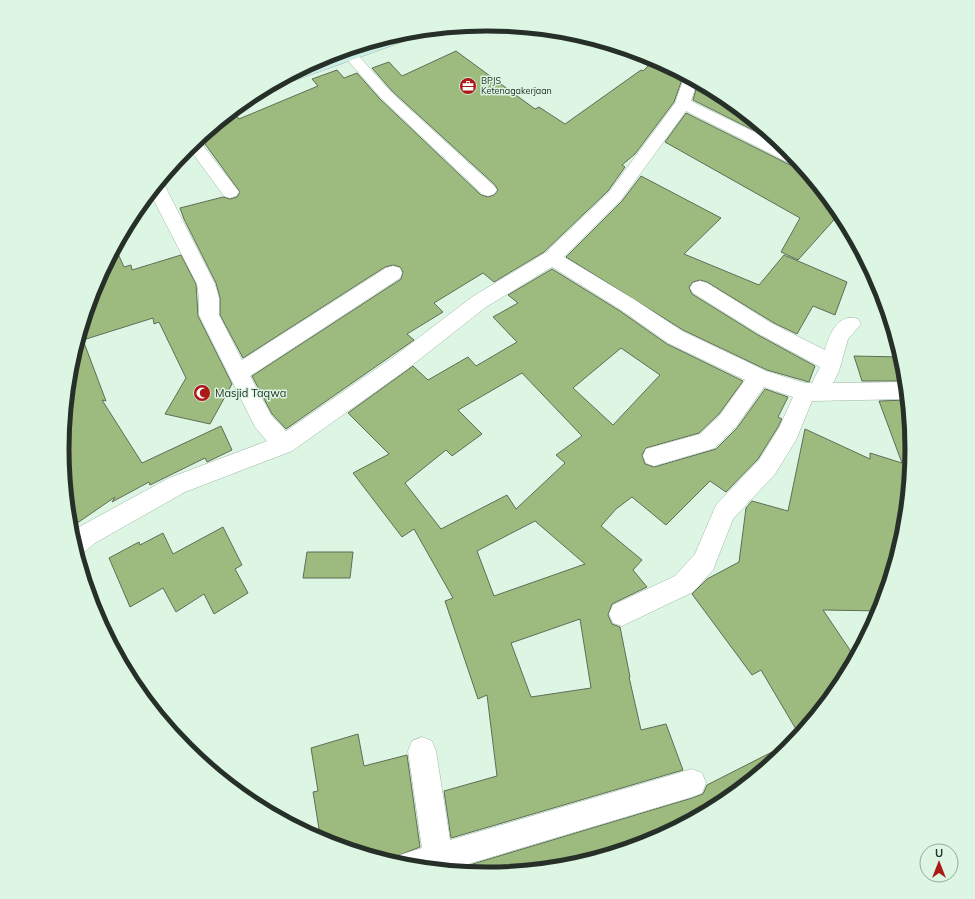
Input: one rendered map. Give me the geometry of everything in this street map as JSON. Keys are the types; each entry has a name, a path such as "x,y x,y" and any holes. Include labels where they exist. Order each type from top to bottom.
{"main road":[{"path":"311,70 384,44"}],"street":[{"path":"351,56 386,95 488,190"},
{"path":"79,540 177,485 284,444 399,364 479,302 552,258 614,196 666,130 683,102 689,83"},
{"path":"683,102 780,152"},
{"path":"198,148 230,192"},
{"path":"158,191 206,284 209,298 209,316 263,421 284,444"},
{"path":"552,258 628,305 675,337 759,377 811,393 901,391"},
{"path":"238,373 393,273"},
{"path":"700,288 766,329 830,363"},
{"path":"622,614 684,584 704,562 724,512 766,467 811,393 829,371 839,335 851,324"},
{"path":"654,456 707,441 728,421 759,377"},
{"path":"422,751 439,864 692,783"}],"building":[{"path":"456,51 535,109 539,107 565,124 641,70 643,71 650,64 682,79 674,102 635,154 622,165 625,167 608,191 544,252 494,282 483,273 434,303 443,312 407,334 414,340 286,429 272,414 252,376 401,279 403,272 400,267 393,265 385,267 243,358 220,315 220,298 216,283 180,208 223,197 230,199 237,197 240,192 204,143 212,135 236,115 239,119 318,86 312,79 337,70 344,78 357,73 380,99 481,195 488,197 494,195 498,190 495,185 392,91 372,68 389,62 402,76"},
{"path":"697,87 742,117 763,135 693,100"},
{"path":"686,113 790,165 793,165 820,195 836,218 798,260 781,252 800,218 665,142"},
{"path":"641,176 721,218 684,254 759,285 784,255 847,282 835,315 813,306 797,334 774,323 707,282 700,280 693,282 689,287 692,294 758,335 815,366 809,382 767,370 683,330 566,257 622,201"},
{"path":"118,253 124,267 131,265 132,270 181,255 196,284 198,316 232,384 210,424 165,414 186,378 159,322 154,324 153,318 83,340 101,289"},
{"path":"552,269 620,311 667,344 743,381 719,414 699,433 646,448 642,455 645,464 654,467 716,449 737,428 765,389 788,397 778,417 782,419 758,459 726,492 710,481 666,525 632,497 616,509 601,526 642,560 633,570 647,587 612,604 608,615 612,624 620,627 641,730 666,724 683,770 451,838 444,791 497,776 487,695 478,699 445,601 453,598 414,529 402,537 353,473 389,454 348,413 413,366 428,380 468,357 476,366 517,342 493,317 518,303 508,295","holes":["621,348 660,375 613,425 573,388","522,373 582,436 556,455 565,463 516,509 507,495 441,529 405,483 446,450 452,456 482,434 458,410","535,521 585,564 494,596 477,551","580,619 591,688 531,697 511,643"]},
{"path":"83,340 106,401 102,400 142,463 221,426 232,450 207,462 205,458 150,485 149,482 112,502 115,497 76,524 70,477 70,422 77,368"},
{"path":"854,356 896,357 900,381 862,381"},
{"path":"903,400 905,422 905,477 898,531 892,558 874,611 823,610 853,654 820,704 797,731 761,670 752,675 692,594 707,579 739,562 746,508 752,501 788,511 805,429 870,459 870,453 902,463 879,401"},
{"path":"223,527 242,565 235,569 248,593 214,614 204,594 176,612 163,588 130,607 109,558 139,542 140,545 163,533 173,554"},
{"path":"307,552 353,552 350,578 303,578"},
{"path":"358,734 364,766 407,755 420,847 394,857 353,846 320,833 313,792 318,791 311,748"},
{"path":"772,752 773,754 742,782 697,812 673,825 622,846 596,854 542,864 515,867 462,867 692,798 703,794 707,785"}],"place":[{"name":"BPJS Ketenagakerjaan","path":"468,86"},
{"name":"Masjid Taqwa","path":"202,393"}]}
